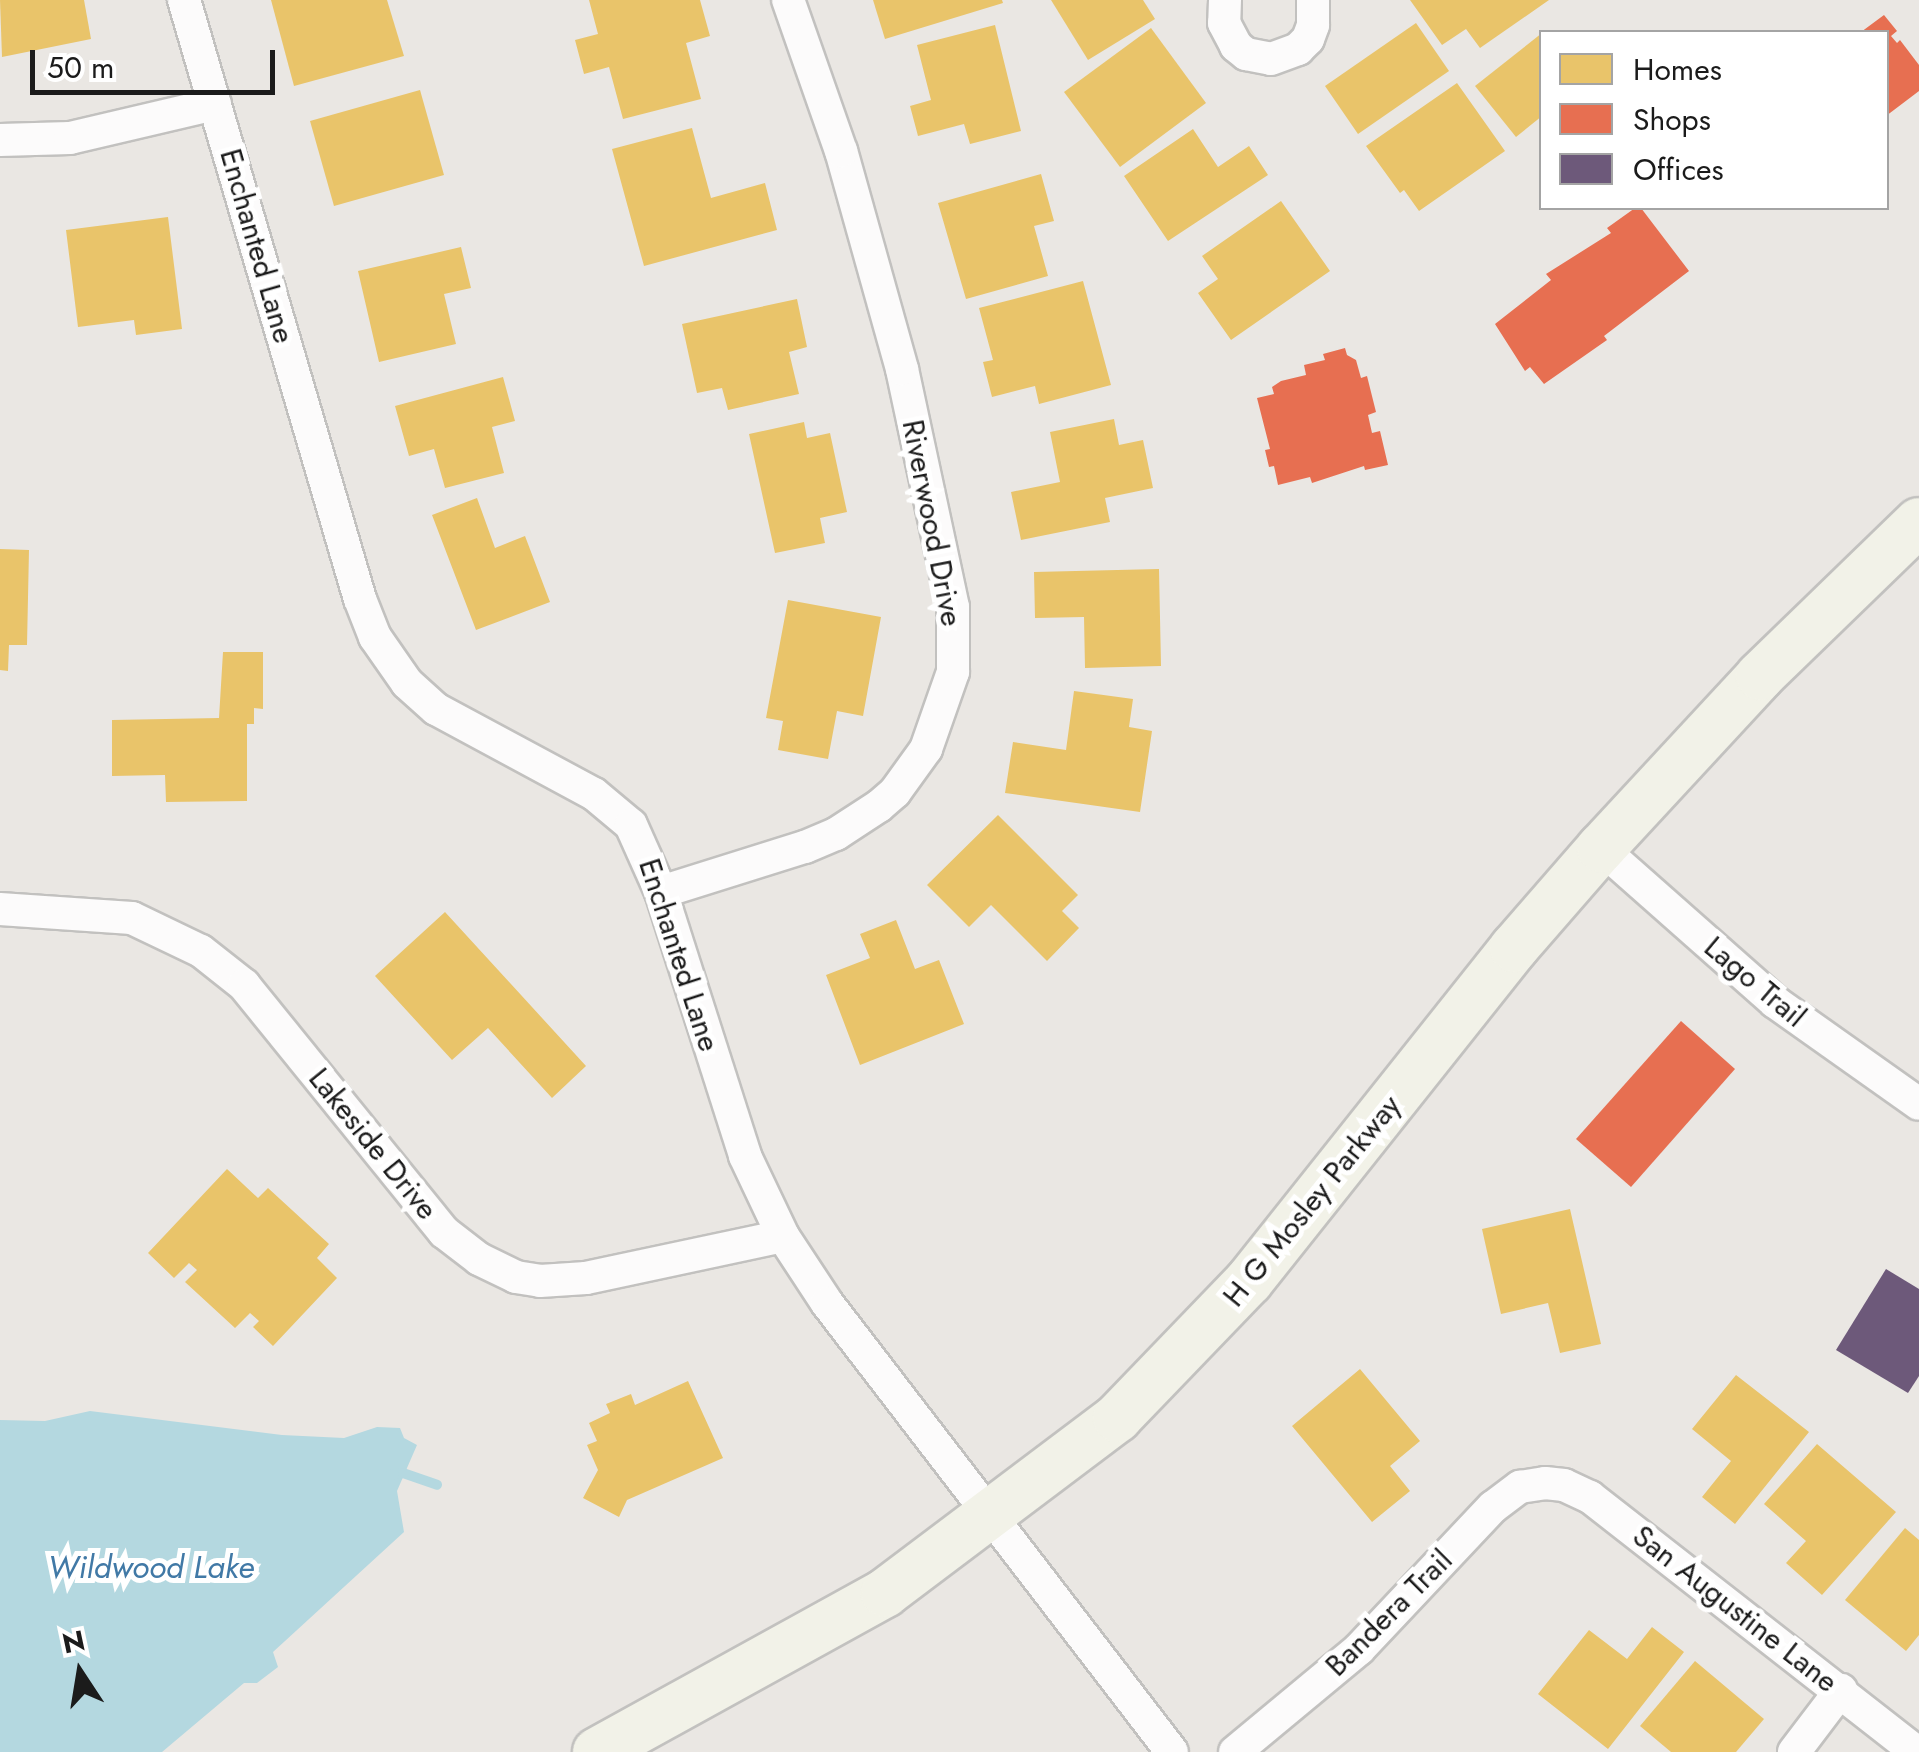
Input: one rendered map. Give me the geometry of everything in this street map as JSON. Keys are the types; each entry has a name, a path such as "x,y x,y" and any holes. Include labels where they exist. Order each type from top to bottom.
{"main road":[{"name":"H G Mosley Parkway","path":"596,1752 885,1594 1117,1418 1206,1330 1285,1238 1514,948 1601,848 1760,676 1919,522"}],"street":[{"name":"Enchanted Lane","path":"184,0 360,598 375,637 408,684 436,709 594,794 642,842 745,1156 782,1236 826,1303 994,1515 1172,1752"},
{"name":"Riverwood Drive","path":"661,892 805,847 836,834 880,806 926,749 953,672 952,607 902,369 841,151 788,0"},
{"path":"1225,0 1224,22 1236,46 1258,58 1271,59 1298,49 1308,39 1313,25 1312,0"},
{"path":"0,140 70,138 215,104"},
{"name":"Lago Trail","path":"1601,848 1775,1002 1919,1104"},
{"name":"Lakeside Drive","path":"0,909 132,918 201,950 244,985 437,1224 479,1259 516,1276 551,1281 586,1278 782,1236"},
{"name":"San Augustine Lane","path":"1545,1484 1564,1485 1590,1497 1916,1752"},
{"name":"Bandera Trail","path":"1235,1752 1359,1648 1493,1506 1520,1488 1545,1484"},
{"path":"1794,1752 1841,1690"}],"water":[{"name":"Wildwood Lake","path":"90,1411 282,1435 344,1438 377,1427 400,1428 404,1438 417,1445 397,1491 404,1532 273,1652 278,1667 257,1683 244,1683 162,1752 0,1752 0,1420 45,1421"}],"building: Homes":[{"path":"0,0 84,0 91,39 2,57"},
{"path":"271,0 387,0 404,56 294,86"},
{"path":"589,0 700,0 710,36 686,43 701,99 623,119 609,67 584,74 575,40 598,34"},
{"path":"873,0 1002,0 1003,3 885,39"},
{"path":"1051,0 1143,0 1155,19 1088,60"},
{"path":"1410,0 1549,0 1480,48 1466,29 1442,45"},
{"path":"1416,23 1449,71 1358,134 1325,86"},
{"path":"995,25 1021,131 970,144 964,124 918,136 910,106 931,100 917,45"},
{"path":"1151,28 1206,103 1120,167 1064,92"},
{"path":"1539,35 1539,118 1516,137 1475,86"},
{"path":"1457,83 1505,151 1419,211 1404,190 1400,193 1366,146"},
{"path":"420,90 444,175 334,206 310,121"},
{"path":"692,128 711,198 765,183 777,230 644,266 612,149"},
{"path":"1193,129 1218,167 1249,146 1268,175 1168,241 1124,176"},
{"path":"1041,174 1054,221 1034,226 1048,276 966,299 938,203"},
{"path":"1281,201 1330,271 1231,340 1198,293 1218,279 1202,256"},
{"path":"168,217 182,329 136,335 134,320 78,327 66,230"},
{"path":"461,247 471,288 444,294 456,344 379,362 358,271"},
{"path":"1083,281 1111,385 1039,404 1035,386 992,397 983,362 993,360 979,308"},
{"path":"797,299 807,347 789,352 799,394 728,410 722,388 697,393 682,324"},
{"path":"503,377 515,421 492,427 504,473 445,488 434,449 409,456 395,406"},
{"path":"1114,419 1119,445 1143,440 1153,488 1105,498 1110,522 1021,540 1011,492 1060,482 1050,432"},
{"path":"804,422 807,438 830,433 847,512 820,518 825,543 775,553 749,434"},
{"path":"477,498 495,548 525,536 550,602 476,630 432,515"},
{"path":"0,549 29,550 27,645 9,645 8,671 0,670"},
{"path":"1159,569 1161,666 1085,668 1084,617 1035,618 1034,572"},
{"path":"788,600 881,617 863,716 837,711 828,759 778,750 783,721 766,718"},
{"path":"223,652 263,652 263,709 254,708 254,724 247,724 247,801 166,802 165,775 112,776 112,720 219,718"},
{"path":"1074,691 1133,699 1129,727 1152,731 1140,812 1005,793 1013,742 1066,750"},
{"path":"998,815 1078,895 1062,911 1079,928 1047,961 991,905 969,927 927,885"},
{"path":"445,912 586,1066 552,1098 488,1028 452,1060 375,976"},
{"path":"896,920 915,969 939,960 964,1024 860,1065 826,975 870,958 860,934"},
{"path":"227,1169 258,1198 268,1188 329,1244 317,1258 337,1278 273,1346 253,1327 259,1321 250,1313 235,1328 185,1282 197,1270 189,1263 174,1278 148,1253"},
{"path":"1570,1209 1601,1344 1560,1353 1548,1303 1501,1314 1482,1229"},
{"path":"1360,1369 1420,1441 1390,1466 1410,1491 1372,1522 1292,1426"},
{"path":"1736,1375 1809,1432 1735,1524 1702,1497 1731,1461 1692,1429"},
{"path":"688,1381 723,1458 627,1500 619,1517 583,1498 598,1470 587,1445 597,1441 589,1423 610,1413 606,1404 631,1394 635,1405"},
{"path":"1817,1444 1896,1512 1822,1595 1786,1563 1806,1541 1764,1504"},
{"path":"1905,1528 1919,1540 1919,1635 1906,1651 1845,1600"},
{"path":"1652,1627 1684,1652 1608,1749 1538,1694 1589,1630 1627,1659"},
{"path":"1695,1661 1764,1719 1736,1752 1671,1752 1640,1726"}],"building: Shops":[{"path":"1884,15 1897,31 1891,36 1897,43 1900,40 1919,65 1919,91 1889,114 1889,30 1864,30"},
{"path":"1632,210 1643,210 1689,271 1604,336 1607,340 1544,384 1530,367 1525,371 1495,324 1551,280 1546,274 1611,233 1607,228"},
{"path":"1345,348 1347,355 1356,360 1361,378 1367,376 1376,412 1368,415 1372,433 1380,431 1388,465 1365,470 1364,466 1312,483 1310,477 1278,485 1274,466 1269,467 1265,450 1270,449 1257,398 1274,394 1272,387 1281,381 1306,375 1304,365 1325,360 1323,354"},
{"path":"1681,1021 1735,1069 1631,1187 1576,1139"}],"building: Offices":[{"path":"1886,1269 1919,1289 1919,1376 1908,1393 1836,1350"}],"waterway":[{"path":"390,1475 403,1473 437,1485"}]}
